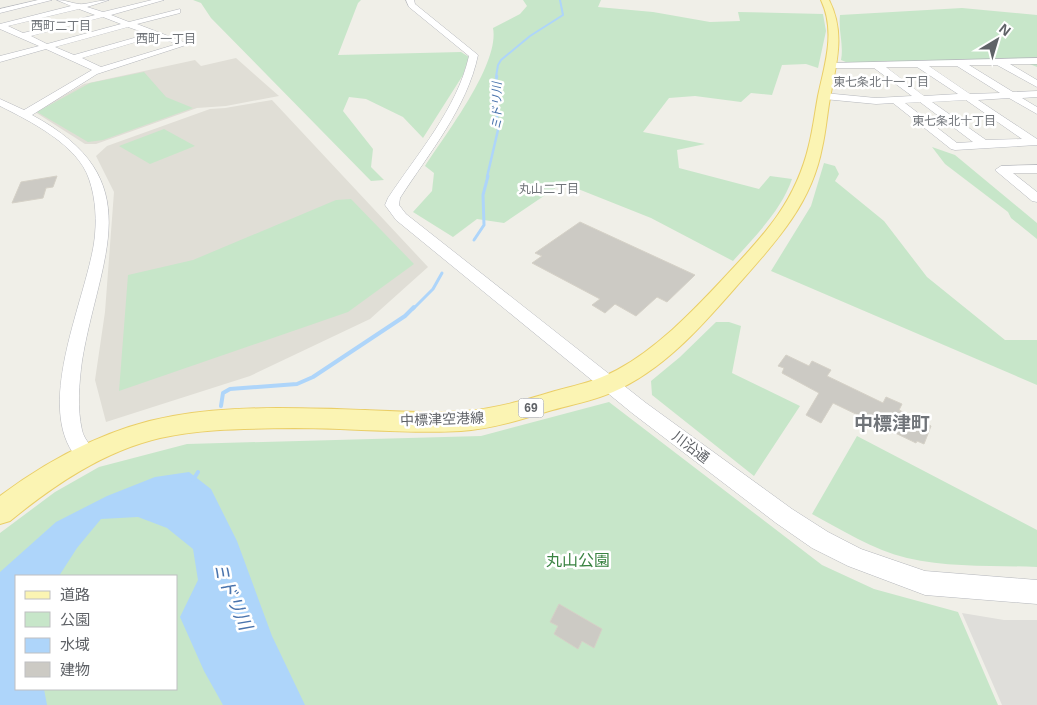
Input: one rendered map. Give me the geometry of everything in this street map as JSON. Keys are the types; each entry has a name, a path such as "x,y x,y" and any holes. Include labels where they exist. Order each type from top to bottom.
{"main road":[{"name":"中標津空港線","path":"0,512 43,480 87,456 144,432 205,420 351,418 397,422 463,421 494,417 529,409 609,385 642,364 673,340 759,252 783,224 798,199 813,159 831,66 835,32 833,14 825,0"}],"street":[{"path":"0,11 48,0"},
{"path":"24,115 101,70 185,44 61,0"},
{"path":"0,26 105,0"},
{"path":"22,36 147,1 160,0"},
{"name":"川沿通","path":"410,0 412,5 474,55 474,63 469,77 444,120 394,198 392,205 401,217 609,385 784,516 820,540 856,558 925,583 1037,592"},
{"path":"0,59 177,10 147,1"},
{"path":"0,26 101,70"},
{"path":"74,58 155,34"},
{"path":"831,66 1037,61"},
{"path":"998,62 1037,84"},
{"path":"918,63 1036,142"},
{"path":"959,63 1037,111"},
{"path":"875,64 983,144"},
{"path":"824,96 876,101 1037,94"},
{"path":"895,100 955,146 1036,142"},
{"path":"0,102 58,135 79,152 98,182 101,193 104,222 94,278 70,367 68,399 73,433 87,456"},
{"path":"1037,169 1002,170 1037,198"}],"shaded area":[{"path":"236,58 279,96 226,106 197,108 96,144 85,144 35,112 84,84 195,60 201,66"},
{"path":"272,100 428,267 370,319 250,376 106,422 95,380 105,312 114,192 96,156 107,146 210,109"},
{"path":"962,613 1004,620 1037,620 1037,705 1002,705"}],"green space":[{"path":"193,0 361,0 358,3 338,55 461,52 469,57 463,75 423,138 403,117 366,99 349,97 343,111 373,149 371,167 384,180 371,181 211,18 201,3"},
{"path":"523,0 601,0 598,7 653,12 710,22 740,21 738,12 823,14 826,31 818,68 806,64 782,65 772,95 751,93 741,102 695,96 669,98 643,132 705,144 677,150 679,168 759,189 770,176 792,179 774,212 733,261 651,218 563,183 504,223 477,219 453,237 413,212 432,191 434,173 425,166 480,79 493,43 493,28 520,14 527,6"},
{"path":"962,8 1037,15 1037,67 1020,60 848,63 841,60 840,15"},
{"path":"144,72 166,97 193,108 103,140 88,142 37,112 90,83"},
{"path":"164,129 195,146 150,164 119,146"},
{"path":"932,147 955,155 1037,223 1037,239 1011,218 1008,212 945,164"},
{"path":"824,163 835,166 839,174 835,181 884,221 927,277 1005,340 1037,340 1037,385 771,271 811,206"},
{"path":"351,199 414,264 348,312 119,391 128,275 193,260 336,200"},
{"path":"716,322 729,322 741,326 732,373 800,406 754,476 652,395 651,381 680,357"},
{"name":"丸山公園","path":"609,402 822,565 874,589 958,612 998,705 0,705 0,533 55,492 99,467 187,444 481,436"},
{"path":"857,436 1037,530 1037,567 955,565 907,558 870,545 812,514"}],"water":[{"path":"189,472 211,489 237,541 272,636 305,705 223,705 204,671 180,617 198,580 193,549 167,528 138,517 101,519 77,548 60,575 15,575 15,690 44,690 47,705 0,705 0,572 56,522 107,496 155,477"}],"building":[{"path":"57,176 53,187 46,188 43,198 12,203 21,182"},
{"path":"580,222 695,275 667,302 657,297 636,316 615,304 605,313 592,305 600,299 532,263 542,256 535,253"},
{"path":"786,355 809,366 812,361 831,370 827,376 883,403 886,397 902,404 899,410 931,426 924,444 917,441 916,443 833,403 821,423 806,415 819,393 782,373 784,368 778,366"},
{"path":"559,604 602,629 594,648 582,641 578,649 554,634 558,626 550,622"}],"waterway":[{"name":"ミドリ川","path":"496,77 501,60 530,36 563,15 560,0"},
{"name":"ミドリ川","path":"487,177 498,130 495,87 497,76"},
{"name":"ミドリ川","path":"474,240 484,225 483,195 488,176"},
{"name":"ミドリ川","path":"413,309 433,289 442,273"},
{"name":"ミドリ川","path":"221,406 223,393 230,389 297,384 313,377 405,316 414,307"},
{"name":"ミドリ川","path":"193,480 198,472"}],"district":[{"name":"西町二丁目","path":"61,26"},
{"name":"西町一丁目","path":"166,39"},
{"name":"東七条北十一丁目","path":"881,82"},
{"name":"東七条北十丁目","path":"954,121"},
{"name":"丸山二丁目","path":"549,189"},
{"name":"中標津町","path":"892,423"}]}
